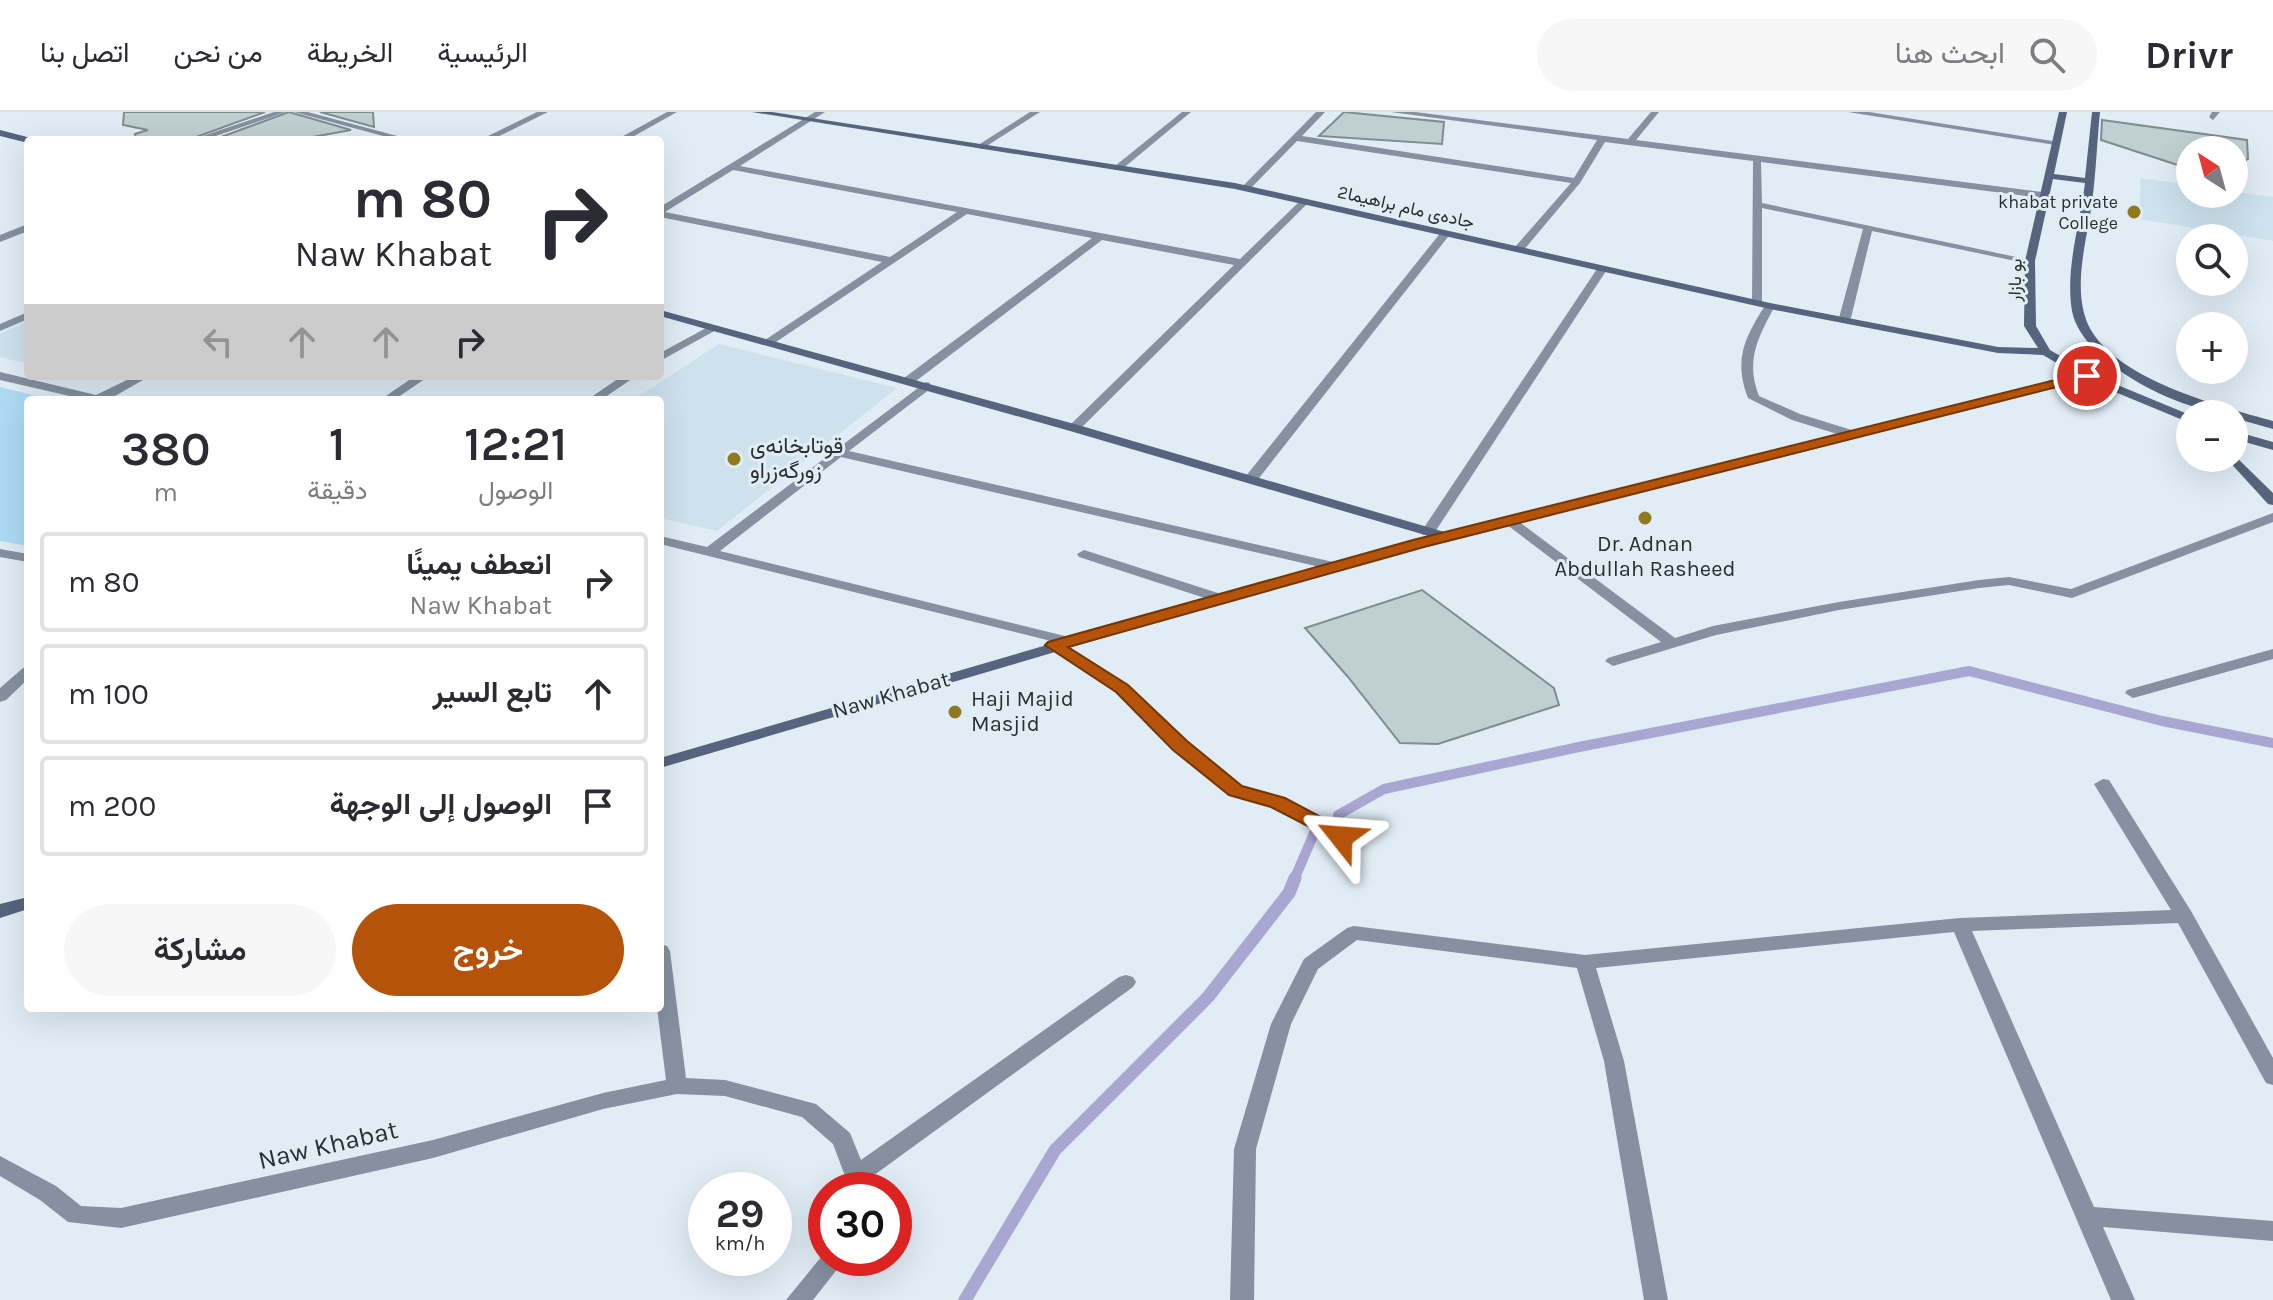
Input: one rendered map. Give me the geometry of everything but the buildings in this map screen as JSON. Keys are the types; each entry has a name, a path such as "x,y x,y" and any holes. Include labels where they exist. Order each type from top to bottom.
{"street":[{"path":"207,136 282,112"},
{"path":"298,112 392,136"},
{"path":"493,136 544,112"},
{"path":"628,136 673,112"},
{"name":"جادەی مام براهیما2","path":"756,112 1246,188 1770,306 1845,318 1998,350 2046,352"},
{"path":"664,209 821,112"},
{"path":"979,147 1036,112"},
{"path":"1118,168 1187,112"},
{"path":"1246,188 1321,112"},
{"path":"1395,112 2042,195"},
{"path":"1630,142 1655,112"},
{"path":"1852,112 2055,142"},
{"name":"بو بازار","path":"2046,352 2030,326 2030,261 2042,195 2050,176 2063,112"},
{"path":"2096,112 2077,272 2080,322 2102,350 2138,377 2185,398 2273,425"},
{"path":"0,133 24,139"},
{"path":"1295,138 1577,181"},
{"path":"1519,249 1577,181 1602,139"},
{"path":"1757,159 1757,303"},
{"path":"733,167 1242,263"},
{"path":"2050,176 2089,181"},
{"path":"664,196 679,199"},
{"path":"1074,428 1305,201"},
{"path":"1759,205 2030,261"},
{"path":"769,342 965,211"},
{"path":"664,213 890,260"},
{"path":"0,225 23,228"},
{"path":"0,239 23,228"},
{"path":"1845,318 1868,229"},
{"path":"1251,479 1446,233"},
{"path":"908,381 1100,236"},
{"path":"1428,532 1603,268"},
{"path":"1770,306 1751,338 1744,376 1754,398 1796,417 1854,435"},
{"path":"664,314 1074,428 1445,537"},
{"path":"0,328 24,317"},
{"path":"664,356 712,329"},
{"path":"2046,352 2087,376 2176,413"},
{"path":"0,376 83,396"},
{"name":"Naw Khabat","path":"664,762 1061,643 1333,566 2087,376"},
{"path":"107,396 137,380"},
{"path":"392,396 417,380"},
{"path":"599,396 624,380"},
{"path":"710,552 926,386"},
{"path":"2248,439 2273,446"},
{"path":"839,453 1333,566"},
{"path":"2245,472 2273,501"},
{"path":"1613,661 1713,631 1979,584 2009,581 2072,594 2273,517"},
{"path":"1509,521 1674,644"},
{"path":"664,541 1061,643 1122,689 1180,746 1236,790 1278,803 1341,837"},
{"path":"0,553 24,557"},
{"path":"1084,554 1219,598"},
{"path":"2133,693 2273,654"},
{"path":"0,697 24,675"},
{"path":"2103,784 2184,916 2273,1077"},
{"path":"0,911 24,904"},
{"path":"1242,1300 1245,1149 1281,1024 1311,964 1354,933 1585,962 1960,925 2184,916"},
{"path":"1960,925 2123,1300"},
{"path":"1585,962 1614,1061 1656,1300"},
{"path":"870,1172 1126,982"},
{"path":"664,983 677,1086"},
{"name":"Naw Khabat","path":"0,1165 48,1193 76,1215 121,1218 433,1149 603,1101 677,1086 725,1088 809,1110 842,1139 852,1172"},
{"path":"2086,1216 2273,1231"},
{"path":"798,1300 821,1276"}],"shaded area":[{"path":"2141,178 2176,183 2176,208 2248,208 2248,194 2273,197 2273,241 2248,237 2248,224 2176,225 2139,219"},
{"path":"24,323 24,363 0,357 0,334"},
{"name":"قوتابخانەی زورگەزراو","path":"719,344 897,388 717,531 664,519 664,396 639,396"},
{"path":"0,387 36,396 24,396 24,545 0,541"}],"waterway":[{"path":"1338,815 1384,789 1579,747 1969,671 2162,721 2273,743"},
{"path":"1294,880 1315,831"},
{"path":"965,1300 1055,1150 1208,997 1289,893 1295,878"}],"place":[{"name":"khabat private College","path":"2134,212"},
{"name":"قوتابخانەی زورگەزراو","path":"734,459"},
{"name":"Dr. Adnan Abdullah Rasheed","path":"1645,518"},
{"name":"Haji Majid Masjid","path":"955,712"}],"route":[{"path":"1341,837 1278,803 1236,790 1180,746 1122,689 1054,645 1333,566 2087,376"}]}
